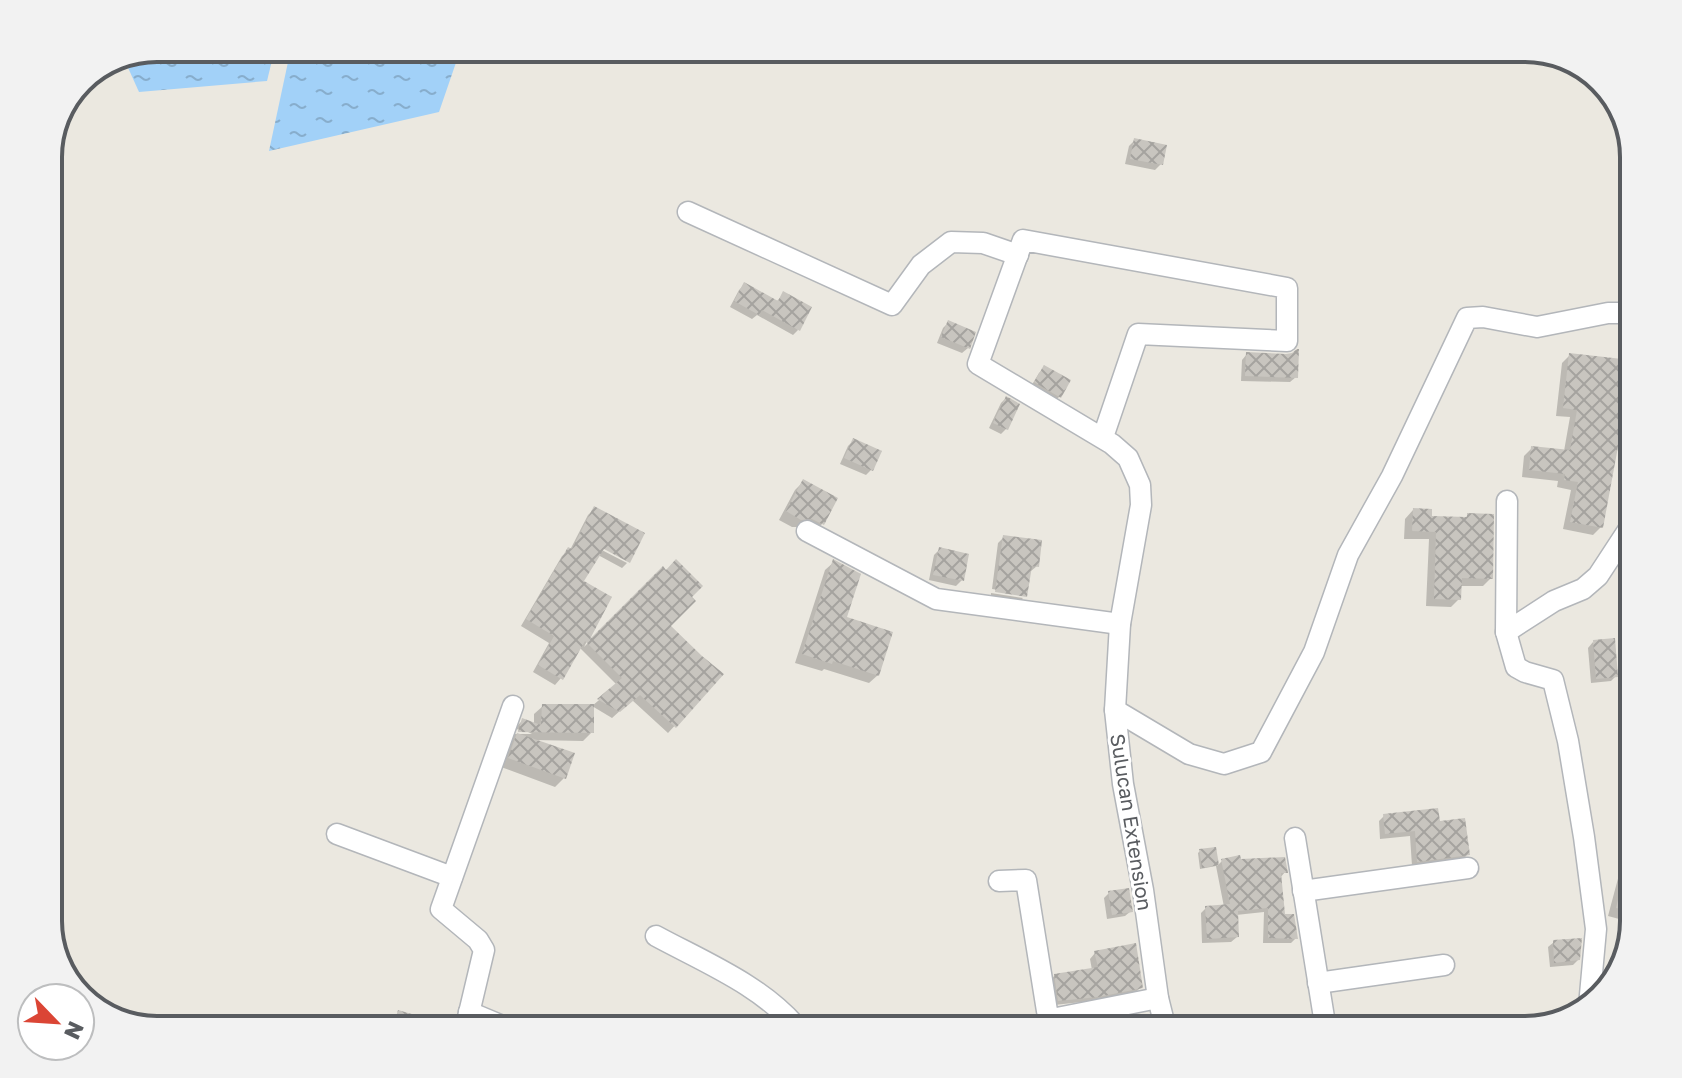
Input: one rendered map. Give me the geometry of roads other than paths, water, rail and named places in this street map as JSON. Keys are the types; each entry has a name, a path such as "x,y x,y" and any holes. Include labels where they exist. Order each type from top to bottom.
{"street":[{"path":"688,212 892,305 921,265 951,242 983,243 1018,255 1023,240 1287,288 1287,341 1138,334 1103,437"},
{"name":"Sulucan Extension","path":"1018,255 978,364 1103,437 1128,458 1140,485 1141,505 1120,624 1115,710 1123,784 1162,1016"},
{"path":"1115,710 1189,754 1224,764 1261,752 1314,652 1348,555 1392,476 1467,318 1483,317 1537,327 1620,313"},
{"path":"1507,501 1506,632 1516,667 1553,680 1568,741 1596,929 1590,990"},
{"path":"807,531 936,599 1120,624"},
{"path":"1506,632 1554,601 1583,589 1598,576 1620,542"},
{"path":"468,1016 484,950 478,940 441,909 513,706"},
{"path":"337,834 452,877"},
{"path":"1295,838 1324,1016"},
{"path":"1303,891 1468,868"},
{"path":"999,881 1026,880 1049,1016"},
{"path":"656,936 749,986 788,1016"},
{"path":"1318,983 1444,965"},
{"path":"1085,1016 1158,998"}],"water":[{"path":"272,62 267,81 139,92 128,67 139,64"},
{"path":"288,62 456,62 439,112 269,151"}]}
